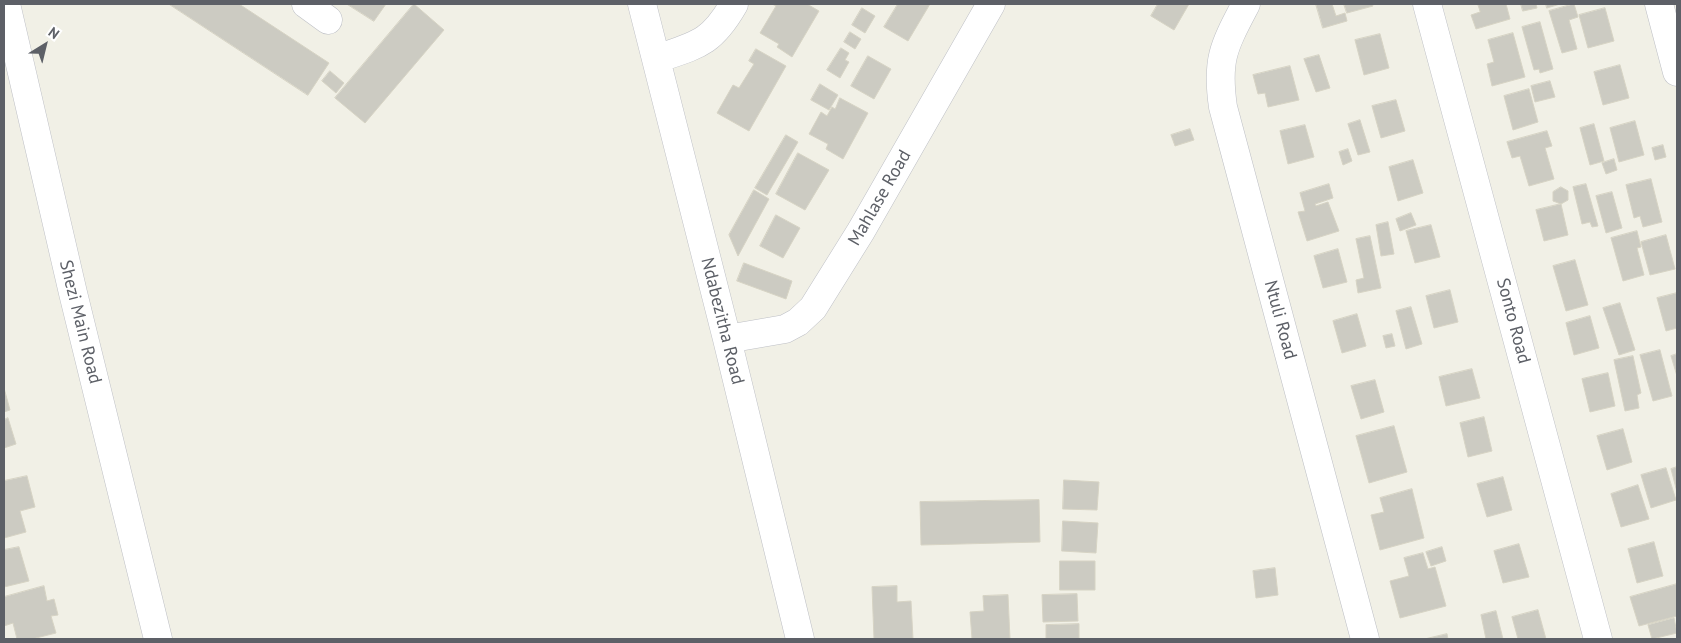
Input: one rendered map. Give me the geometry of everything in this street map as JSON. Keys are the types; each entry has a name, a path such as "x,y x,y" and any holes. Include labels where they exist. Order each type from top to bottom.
{"street":[{"name":"Shezi Main Road","path":"6,4 73,293 158,639"},
{"path":"306,4 328,20"},
{"name":"Ndabezitha Road","path":"642,4 727,339 800,639"},
{"path":"656,59 708,39 719,27 734,4"},
{"name":"Mahlase Road","path":"727,339 785,329 798,322 813,308 843,262 991,4"},
{"name":"Ntuli Road","path":"1246,4 1222,56 1220,85 1223,107 1365,639"},
{"name":"Sonto Road","path":"1426,4 1598,639"},
{"path":"1658,4 1677,72"}],"building":[{"path":"169,4 239,4 329,63 308,95"},
{"path":"347,4 386,4 374,21"},
{"path":"414,4 444,30 365,123 335,98"},
{"path":"772,4 807,4 819,11 792,57 777,47 779,44 760,33 776,6"},
{"path":"898,4 930,4 908,41 884,27"},
{"path":"1158,4 1189,4 1174,30 1151,16"},
{"path":"1316,4 1332,4 1336,16 1345,13 1347,21 1323,28"},
{"path":"1344,4 1372,4 1373,6 1347,13"},
{"path":"1478,4 1506,4 1510,19 1476,29 1471,15 1480,12"},
{"path":"1521,4 1536,4 1537,8 1523,11"},
{"path":"1546,4 1560,4 1547,8"},
{"path":"1574,4 1578,17 1569,20 1577,49 1562,53 1549,11"},
{"path":"862,8 875,16 865,33 852,25"},
{"path":"1605,8 1614,41 1588,48 1579,15"},
{"path":"1540,22 1553,69 1540,73 1539,69 1534,70 1522,27"},
{"path":"850,32 861,39 855,49 844,42"},
{"path":"1513,33 1525,77 1492,86 1487,64 1494,62 1488,40"},
{"path":"1380,34 1389,68 1364,75 1355,40"},
{"path":"841,48 849,53 845,60 849,62 840,78 827,70"},
{"path":"756,49 786,66 749,131 717,113 733,85 739,88 754,64 749,61"},
{"path":"1319,55 1330,88 1316,92 1304,59"},
{"path":"868,56 891,69 874,99 851,86"},
{"path":"1620,65 1629,98 1603,105 1594,72"},
{"path":"1290,66 1299,100 1268,107 1265,93 1258,94 1253,75"},
{"path":"330,71 344,83 336,93 322,81"},
{"path":"1550,81 1555,97 1535,102 1531,86"},
{"path":"820,84 838,95 829,110 811,100"},
{"path":"1529,89 1538,122 1513,130 1504,96"},
{"path":"840,98 868,113 843,159 826,149 828,144 809,134 821,112 827,116 832,107 835,109"},
{"path":"1396,100 1405,131 1381,138 1372,106"},
{"path":"1360,120 1370,152 1358,155 1348,124"},
{"path":"1635,121 1644,155 1619,162 1610,128"},
{"path":"1594,124 1604,161 1590,165 1580,128"},
{"path":"1305,125 1314,157 1288,164 1280,131"},
{"path":"1190,129 1194,140 1175,146 1171,135"},
{"path":"1547,131 1552,146 1545,148 1554,179 1529,186 1520,156 1512,158 1507,142"},
{"path":"786,135 798,142 767,195 755,188"},
{"path":"1663,145 1666,157 1655,160 1652,148"},
{"path":"1348,149 1352,161 1343,165 1339,152"},
{"path":"798,153 829,170 805,210 776,194"},
{"path":"1614,159 1617,170 1606,174 1602,163"},
{"path":"1413,160 1423,193 1398,201 1389,167"},
{"path":"1651,179 1662,222 1643,227 1640,216 1634,218 1626,185"},
{"path":"1329,184 1333,198 1315,204 1316,206 1328,202 1339,231 1307,241 1298,212 1305,211 1300,193"},
{"path":"1586,184 1598,226 1592,227 1590,222 1582,224 1573,187"},
{"path":"1561,187 1568,191 1568,200 1561,204 1553,201 1553,192"},
{"path":"754,190 769,199 738,256 729,235"},
{"path":"1612,192 1622,228 1606,233 1596,196"},
{"path":"1561,204 1568,235 1544,241 1536,210"},
{"path":"1411,213 1416,225 1400,231 1396,219"},
{"path":"776,215 800,228 783,258 760,246"},
{"path":"1388,222 1394,254 1381,256 1376,225"},
{"path":"1431,225 1440,257 1415,263 1406,231"},
{"path":"1637,231 1641,247 1637,248 1644,275 1623,281 1611,238"},
{"path":"1666,235 1675,269 1650,275 1641,242"},
{"path":"1370,236 1381,288 1358,293 1356,280 1364,278 1356,239"},
{"path":"1338,249 1347,282 1323,288 1314,256"},
{"path":"1575,260 1588,305 1566,311 1553,266"},
{"path":"744,263 792,281 786,299 737,281"},
{"path":"1450,290 1458,322 1434,328 1426,296"},
{"path":"1677,293 1677,328 1666,331 1657,298"},
{"path":"1620,303 1635,350 1619,355 1603,308"},
{"path":"1411,307 1422,344 1406,349 1396,311"},
{"path":"1357,314 1366,346 1342,353 1333,321"},
{"path":"1590,316 1599,348 1574,355 1566,323"},
{"path":"1392,334 1395,346 1386,348 1383,336"},
{"path":"1660,350 1672,396 1653,401 1640,355"},
{"path":"1677,354 1677,376 1671,356"},
{"path":"1633,356 1641,393 1637,395 1639,408 1625,411 1614,360"},
{"path":"1472,369 1480,398 1446,406 1439,377"},
{"path":"1608,373 1615,406 1590,412 1582,379"},
{"path":"1375,380 1384,412 1361,419 1351,386"},
{"path":"4,388 10,410 4,412"},
{"path":"1484,417 1492,451 1468,457 1460,423"},
{"path":"8,418 16,444 4,448 4,420"},
{"path":"1394,426 1407,472 1369,483 1356,436"},
{"path":"1623,429 1632,462 1607,470 1597,436"},
{"path":"1677,467 1677,492 1671,469"},
{"path":"1666,468 1676,500 1651,508 1641,475"},
{"path":"27,476 35,507 20,511 26,532 4,538 4,481"},
{"path":"1503,477 1512,510 1487,517 1477,484"},
{"path":"1064,480 1099,482 1097,510 1063,509"},
{"path":"1638,485 1649,519 1621,527 1611,494"},
{"path":"1412,489 1424,538 1380,550 1371,515 1384,512 1380,498"},
{"path":"1039,500 1040,542 921,545 920,502"},
{"path":"1063,521 1098,523 1096,553 1062,551"},
{"path":"1654,542 1663,576 1637,583 1628,549"},
{"path":"1519,544 1529,577 1503,583 1494,551"},
{"path":"19,547 29,581 4,587 4,550"},
{"path":"1442,547 1446,561 1431,566 1426,552"},
{"path":"1423,553 1428,569 1435,567 1446,606 1400,618 1390,581 1409,576 1404,558"},
{"path":"1060,561 1095,561 1095,590 1060,590"},
{"path":"1275,568 1278,595 1256,598 1253,571"},
{"path":"1677,584 1677,616 1639,626 1630,597"},
{"path":"44,586 47,601 54,599 58,615 51,616 56,633 32,639 17,639 13,623 4,626 4,597"},
{"path":"897,586 897,602 911,601 913,639 874,639 872,587"},
{"path":"1077,594 1078,621 1043,622 1042,595"},
{"path":"1008,595 1010,639 972,639 970,612 984,611 983,596"},
{"path":"1538,610 1546,639 1518,639 1512,617"},
{"path":"1496,611 1503,639 1486,639 1481,615"},
{"path":"1674,618 1677,633 1652,639 1648,625"},
{"path":"1079,624 1079,639 1046,639 1046,625"},
{"path":"1447,634 1448,639 1425,639"}]}
